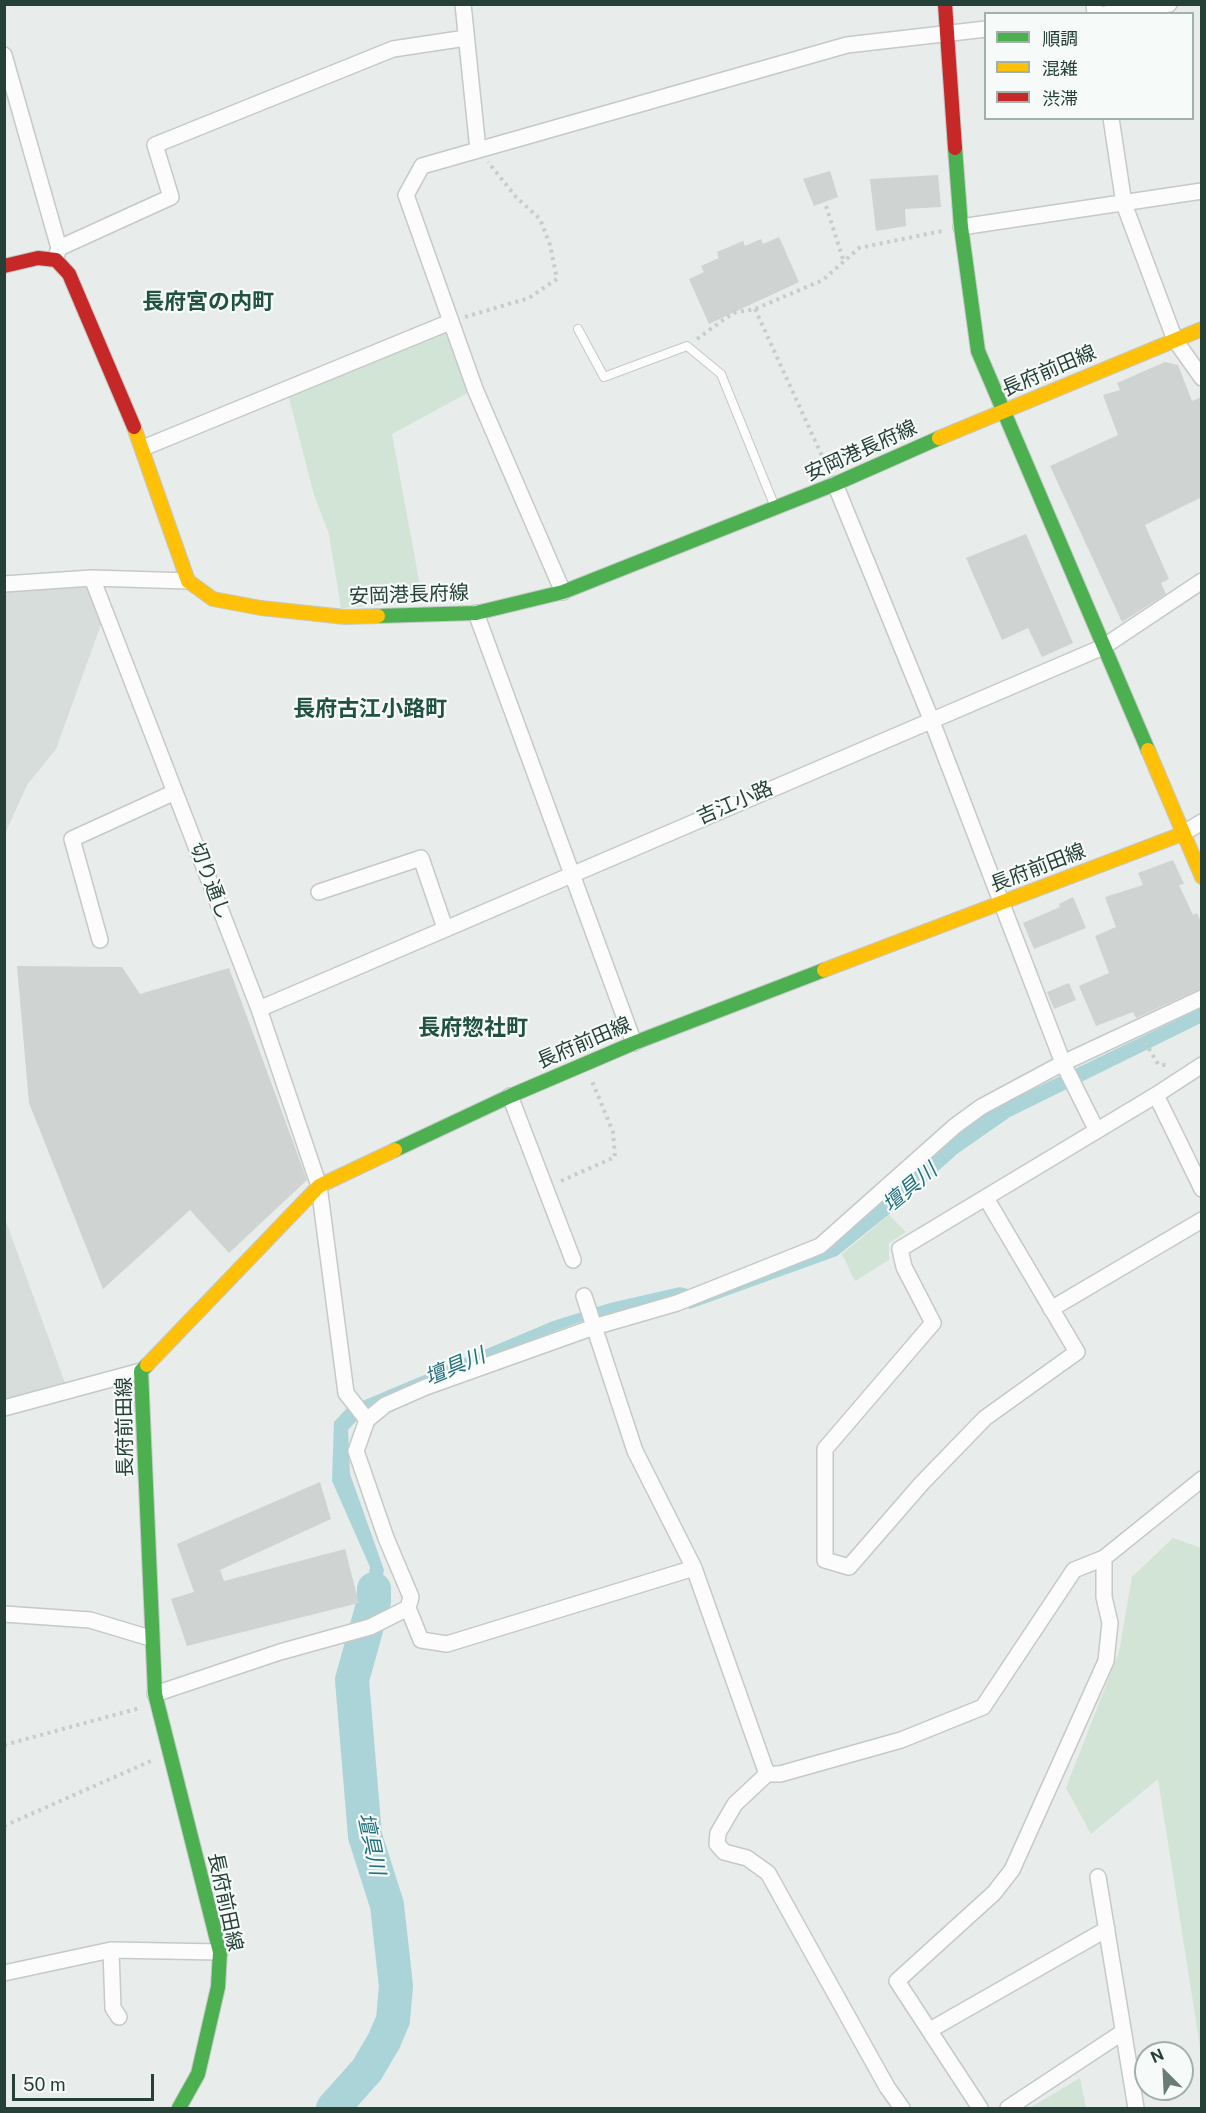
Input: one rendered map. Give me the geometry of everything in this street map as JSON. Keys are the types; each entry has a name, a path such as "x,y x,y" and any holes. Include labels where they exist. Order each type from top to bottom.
{"main road":[{"path":"945,4 961,227 978,351 1001,410"},
{"path":"4,266 57,254 69,274 143,448 188,581"},
{"name":"長府前田線","path":"179,2109 198,2074 218,1987 220,1952 156,1699 150,1638 141,1371 319,1186 510,1096 634,1043 1182,834 1001,410 1202,329"},
{"name":"安岡港長府線","path":"188,581 213,599 261,609 345,617 476,613 564,592 775,509 1001,410"},
{"path":"1182,834 1202,877"}],"street":[{"path":"462,4 478,150"},
{"path":"1118,12 1169,4"},
{"path":"564,592 499,445 450,322 406,195 423,166 847,45 984,29"},
{"path":"4,55 57,254 171,197 155,145 393,49 466,38"},
{"path":"1111,120 1125,204 1175,340 1202,378"},
{"path":"961,227 1202,191"},
{"path":"143,448 450,322"},
{"path":"835,484 931,719 1065,1066 1096,1129"},
{"path":"4,584 92,578 188,581"},
{"name":"切り通し","path":"92,578 259,1009 319,1186 346,1393 367,1420"},
{"name":"吉江小路","path":"259,1009 1103,647 1202,581"},
{"path":"476,613 634,1043"},
{"path":"100,940 72,839 176,792"},
{"path":"1182,834 1202,822"},
{"path":"319,892 421,858 445,928"},
{"path":"694,1568 447,1644 421,1640 408,1608 411,1597 386,1538 356,1451 367,1420 385,1405 589,1313 676,1303 820,1246 955,1126 981,1107 1202,998"},
{"path":"986,1198 1077,1352 985,1418 922,1483 849,1567 825,1560 825,1449 933,1323 904,1267 900,1249 1202,1065"},
{"path":"1156,1095 1202,1190"},
{"path":"510,1096 573,1260"},
{"path":"1051,1309 1202,1220"},
{"path":"589,1313 635,1451 694,1568 767,1774"},
{"path":"4,1408 141,1371"},
{"path":"902,2109 886,2087 768,1873 747,1858 724,1852 717,1844 718,1833 735,1804 767,1774 780,1774 901,1740 983,1707 1074,1570 1104,1558 1202,1479"},
{"path":"980,2109 897,1981 994,1893 1012,1870 1106,1660 1110,1623 1104,1597 1104,1558"},
{"path":"156,1699 280,1652 370,1627 408,1608"},
{"path":"4,1614 90,1620 150,1638"},
{"path":"1098,1877 1136,2109"},
{"path":"930,2030 1107,1929"},
{"path":"111,1950 113,2008 119,2017"},
{"path":"4,1973 111,1950 220,1952"},
{"path":"1008,2109 1124,2032"}],"lane":[{"path":"579,329 604,377 687,346 721,374 775,509"}],"path":[{"path":"450,322 529,298 558,279 550,245 540,219 516,197 478,150"},
{"path":"826,206 844,262"},
{"path":"687,346 733,313 755,309 823,280 859,248 961,227"},
{"path":"755,309 835,484"},
{"path":"1149,1051 1158,1064 1166,1068 1175,1063"},
{"path":"546,1188 615,1156 613,1132 585,1064"},
{"path":"4,1745 156,1699"},
{"path":"4,1826 170,1753"}],"shaded area":[{"path":"92,578 105,613 56,749 27,785 5,834 5,584"},
{"path":"4,1216 68,1391 4,1408"}],"green space":[{"path":"450,322 475,389 392,434 423,602 341,608 329,534 314,495 287,390"},
{"path":"889,1215 906,1232 889,1243 889,1260 855,1281 842,1254"},
{"path":"1173,1538 1201,1548 1201,2053 1158,1779 1091,1834 1066,1788 1119,1652 1132,1577"},
{"path":"1080,2078 1086,2108 1030,2108"}],"water":[{"name":"壇具川","path":"1201,1008 1201,1023 1010,1117 957,1154 897,1208 837,1256 690,1309 674,1298 577,1323 479,1360 368,1408 348,1430 350,1474 384,1570 373,1620 360,1625 370,1567 332,1481 334,1422 348,1407 553,1321 610,1303 680,1287 692,1290 806,1259 837,1242 959,1130 990,1110"}],"building":[{"path":"830,171 838,197 814,206 803,179"},
{"path":"938,175 941,207 905,209 906,226 876,231 870,179"},
{"path":"779,237 799,282 709,324 689,279 704,272 701,266 719,258 717,252 743,241 745,246 761,239 763,244"},
{"path":"1165,362 1178,365 1192,401 1202,397 1202,497 1145,525 1169,579 1161,583 1166,594 1122,622 1050,466 1118,435 1103,395 1120,390 1117,383"},
{"path":"1026,534 1073,643 1042,657 1028,628 1002,640 966,558"},
{"path":"1173,860 1184,884 1179,885 1193,915 1197,913 1202,924 1202,988 1136,1018 1133,1012 1096,1026 1079,986 1109,973 1095,936 1116,927 1105,897 1143,885 1138,873"},
{"path":"1073,897 1086,928 1034,949 1023,923 1060,907 1059,904"},
{"path":"17,966 122,967 140,994 229,968 307,1180 229,1253 190,1210 103,1289 29,1103"},
{"path":"1069,983 1076,1000 1054,1009 1047,992"},
{"path":"320,1482 331,1519 220,1570 224,1581 345,1549 359,1603 187,1646 171,1599 194,1592 177,1544"}],"waterway":[{"name":"壇具川","path":"333,2108 367,2070 384,2041 393,2020 396,1986 387,1905 365,1836 352,1680 374,1601 374,1589"}],"traffic: fast":[{"path":"955,148 961,227 978,351 1148,750"},
{"path":"378,616 476,613 563,592 835,484 939,438"},
{"path":"395,1150 510,1096 634,1043 824,970"},
{"path":"147,1365 141,1371 155,1694 220,1952 218,1987 198,2074 179,2108"}],"traffic: slow":[{"path":"939,438 1202,329"},
{"path":"134,427 188,581 213,599 261,608 345,617 378,616"},
{"path":"1148,750 1202,877"},
{"path":"824,970 1182,834"},
{"path":"147,1365 319,1186 395,1150"}],"traffic: jam":[{"path":"945,4 955,148"},
{"path":"4,266 38,258 56,260 69,274 134,427"}],"district":[{"name":"長府宮の内町","path":"208,302"},
{"name":"長府古江小路町","path":"370,709"},
{"name":"長府惣社町","path":"473,1028"}]}
